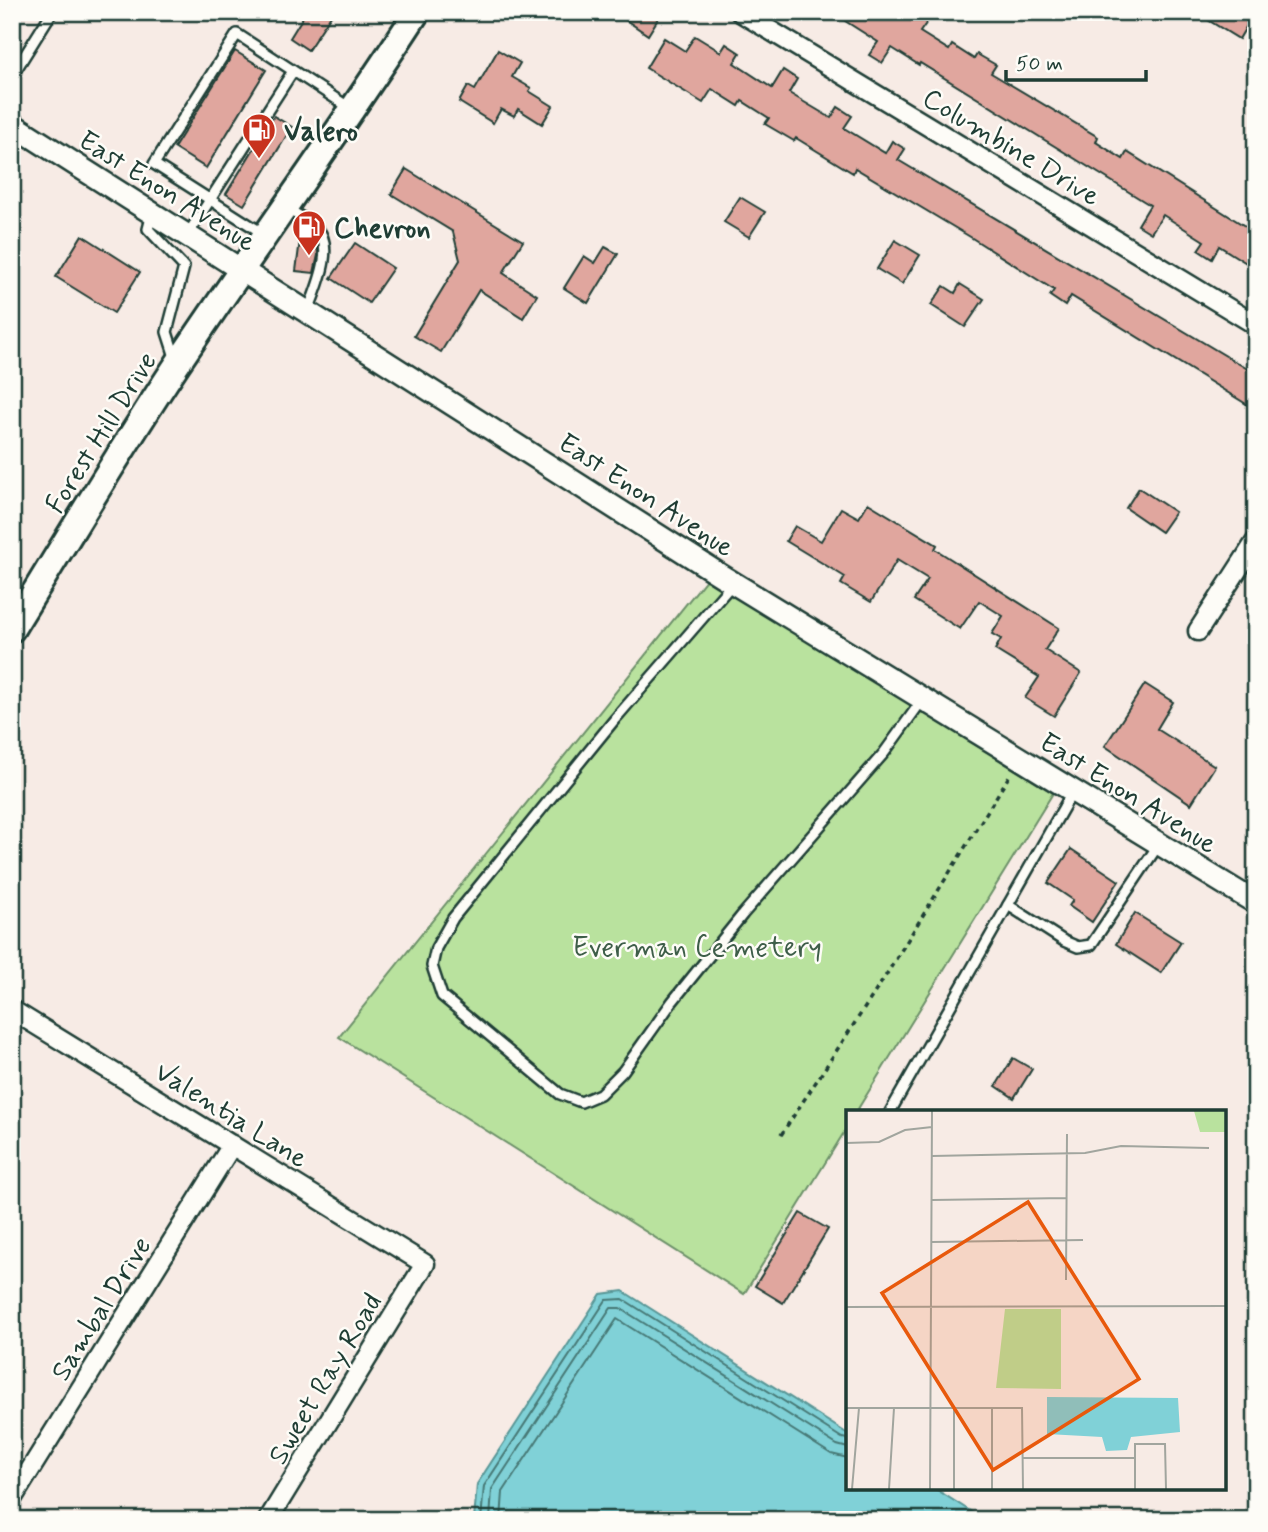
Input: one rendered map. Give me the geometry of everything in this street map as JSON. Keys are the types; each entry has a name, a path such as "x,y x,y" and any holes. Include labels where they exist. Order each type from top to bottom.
{"main road":[{"name":"Forest Hill Drive","path":"12,629 177,364 353,111 417,12"}],"street":[{"name":"Columbine Drive","path":"740,12 1256,325"},
{"name":"East Enon Avenue","path":"12,124 733,583 1256,903"},
{"path":"1198,631 1256,541"},
{"name":"Valentia Lane","path":"12,1010 425,1264"},
{"name":"Sambal Drive","path":"12,1499 232,1145"},
{"name":"Sweet Ray Road","path":"268,1520 425,1264"}],"lane":[{"path":"12,75 52,12"},
{"path":"265,235 154,164 237,34 353,111"},
{"path":"188,235 293,71"},
{"path":"284,207 315,226 325,248 322,274 308,311"},
{"path":"153,213 148,229 184,267 167,332 177,364"},
{"path":"733,583 590,750 453,918 436,948 432,966 442,996 560,1094 582,1102 600,1094 623,1071 672,1002 727,934 884,753 924,698"},
{"path":"891,1110 1073,791"},
{"path":"1008,905 1064,941 1078,947 1091,945 1159,844"}],"path":[{"path":"781,1135 883,980 1020,758"}],"green space":[{"name":"Everman Cemetery","path":"707,578 1053,793 857,1110 846,1110 846,1129 744,1294 339,1037"}],"water":[{"path":"623,1291 846,1433 846,1490 937,1490 984,1520 474,1520 477,1484 601,1294"}],"building":[{"path":"306,12 333,12 308,50 290,38"},
{"path":"614,12 648,12 658,19 648,35"},
{"path":"831,12 911,12 927,22 920,32 949,50 952,45 974,59 977,54 996,65 991,73 1098,137 1096,142 1123,159 1127,152 1256,233 1256,269 1219,246 1212,259 1198,250 1204,241 1163,215 1151,233 1138,225 1150,205 892,48 882,63 869,55 878,42"},
{"path":"1195,12 1255,12 1239,39"},
{"path":"695,36 721,52 726,44 740,53 734,63 772,88 783,70 797,79 789,93 831,118 838,107 852,116 844,128 885,153 892,141 905,149 898,160 1256,374 1256,410 1071,296 1065,306 1050,296 1054,290 855,168 853,173 796,138 794,141 765,124 769,118 742,101 739,106 712,89 703,103 646,68 664,38 685,51"},
{"path":"498,50 520,63 512,77 553,106 542,124 518,109 514,116 501,109 493,123 459,102 468,86 475,90"},
{"path":"235,51 266,70 206,168 174,148"},
{"name":"Valero","path":"274,116 292,127 244,205 226,194"},
{"path":"406,169 523,241 503,273 537,295 523,318 479,290 441,352 414,336 460,260 453,232 391,194"},
{"path":"740,197 765,212 749,237 724,222"},
{"path":"82,235 140,272 114,313 56,277"},
{"name":"Chevron","path":"300,240 317,243 318,255 314,273 296,271"},
{"path":"895,240 920,255 902,284 877,269"},
{"path":"355,243 393,268 369,303 331,278"},
{"path":"605,247 618,254 588,303 564,288 584,256 595,263"},
{"path":"960,284 984,299 965,327 931,305 944,286 955,293"},
{"path":"1139,488 1175,512 1161,532 1126,508"},
{"path":"868,503 937,545 935,549 1059,628 1045,650 1081,673 1054,716 1025,698 1039,677 995,650 1001,639 992,634 1003,616 979,601 960,629 914,600 928,579 897,560 871,602 841,584 845,577 786,541 795,526 821,541 841,508 859,518"},
{"path":"1145,684 1173,702 1157,729 1215,766 1191,804 1105,746"},
{"path":"1071,849 1119,881 1092,922 1069,906 1073,900 1048,883"},
{"path":"1135,913 1181,942 1161,973 1116,944"},
{"path":"1013,1058 1032,1069 1014,1098 996,1086"},
{"path":"800,1213 828,1229 783,1303 755,1286"}],"place":[{"name":"Valero","path":"259,160"},
{"name":"Chevron","path":"309,257"}]}
